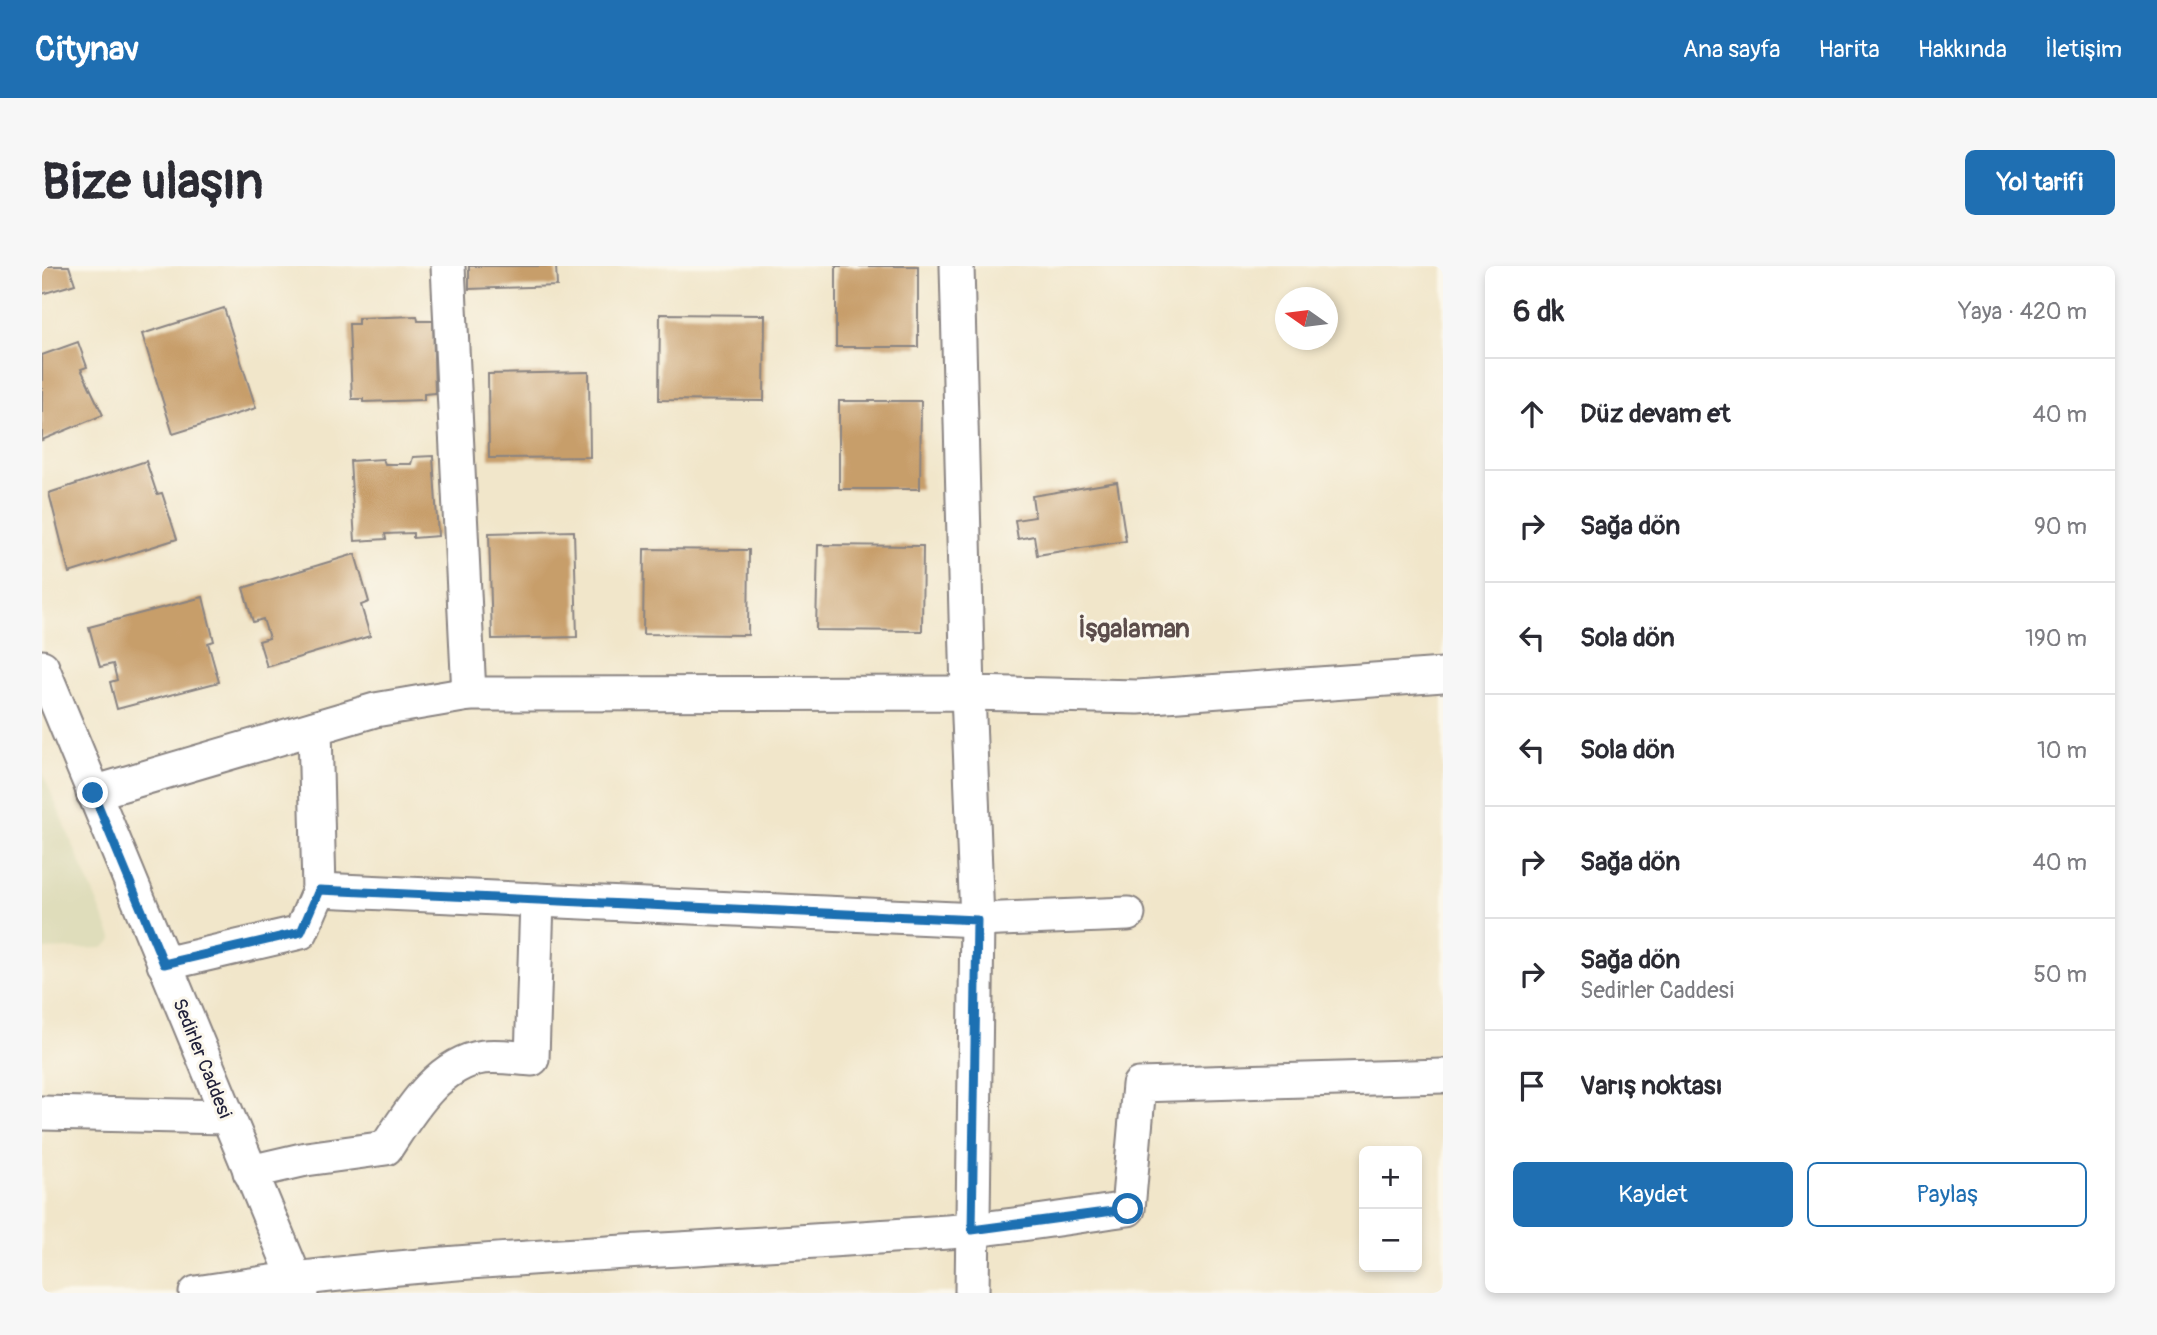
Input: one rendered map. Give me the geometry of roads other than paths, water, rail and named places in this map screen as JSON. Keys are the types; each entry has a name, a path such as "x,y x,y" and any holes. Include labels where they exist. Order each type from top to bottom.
{"street":[{"path":"448,266 469,695"},
{"path":"957,266 977,920 972,1293"},
{"name":"Sedirler Caddesi","path":"42,667 297,1285"},
{"path":"93,793 375,710 469,695 968,693 1138,697 1443,675"},
{"path":"164,964 301,932 319,890 315,728"},
{"path":"319,890 977,920 1128,914"},
{"path":"250,1172 306,1159 386,1148 414,1107 447,1071 482,1057 532,1059 537,900"},
{"path":"196,1293 297,1285 488,1260 972,1230 1128,1209 1139,1085 1443,1076"},
{"path":"42,1112 227,1117"}],"district":[{"name":"İşgalaman","path":"1134,628"}]}
